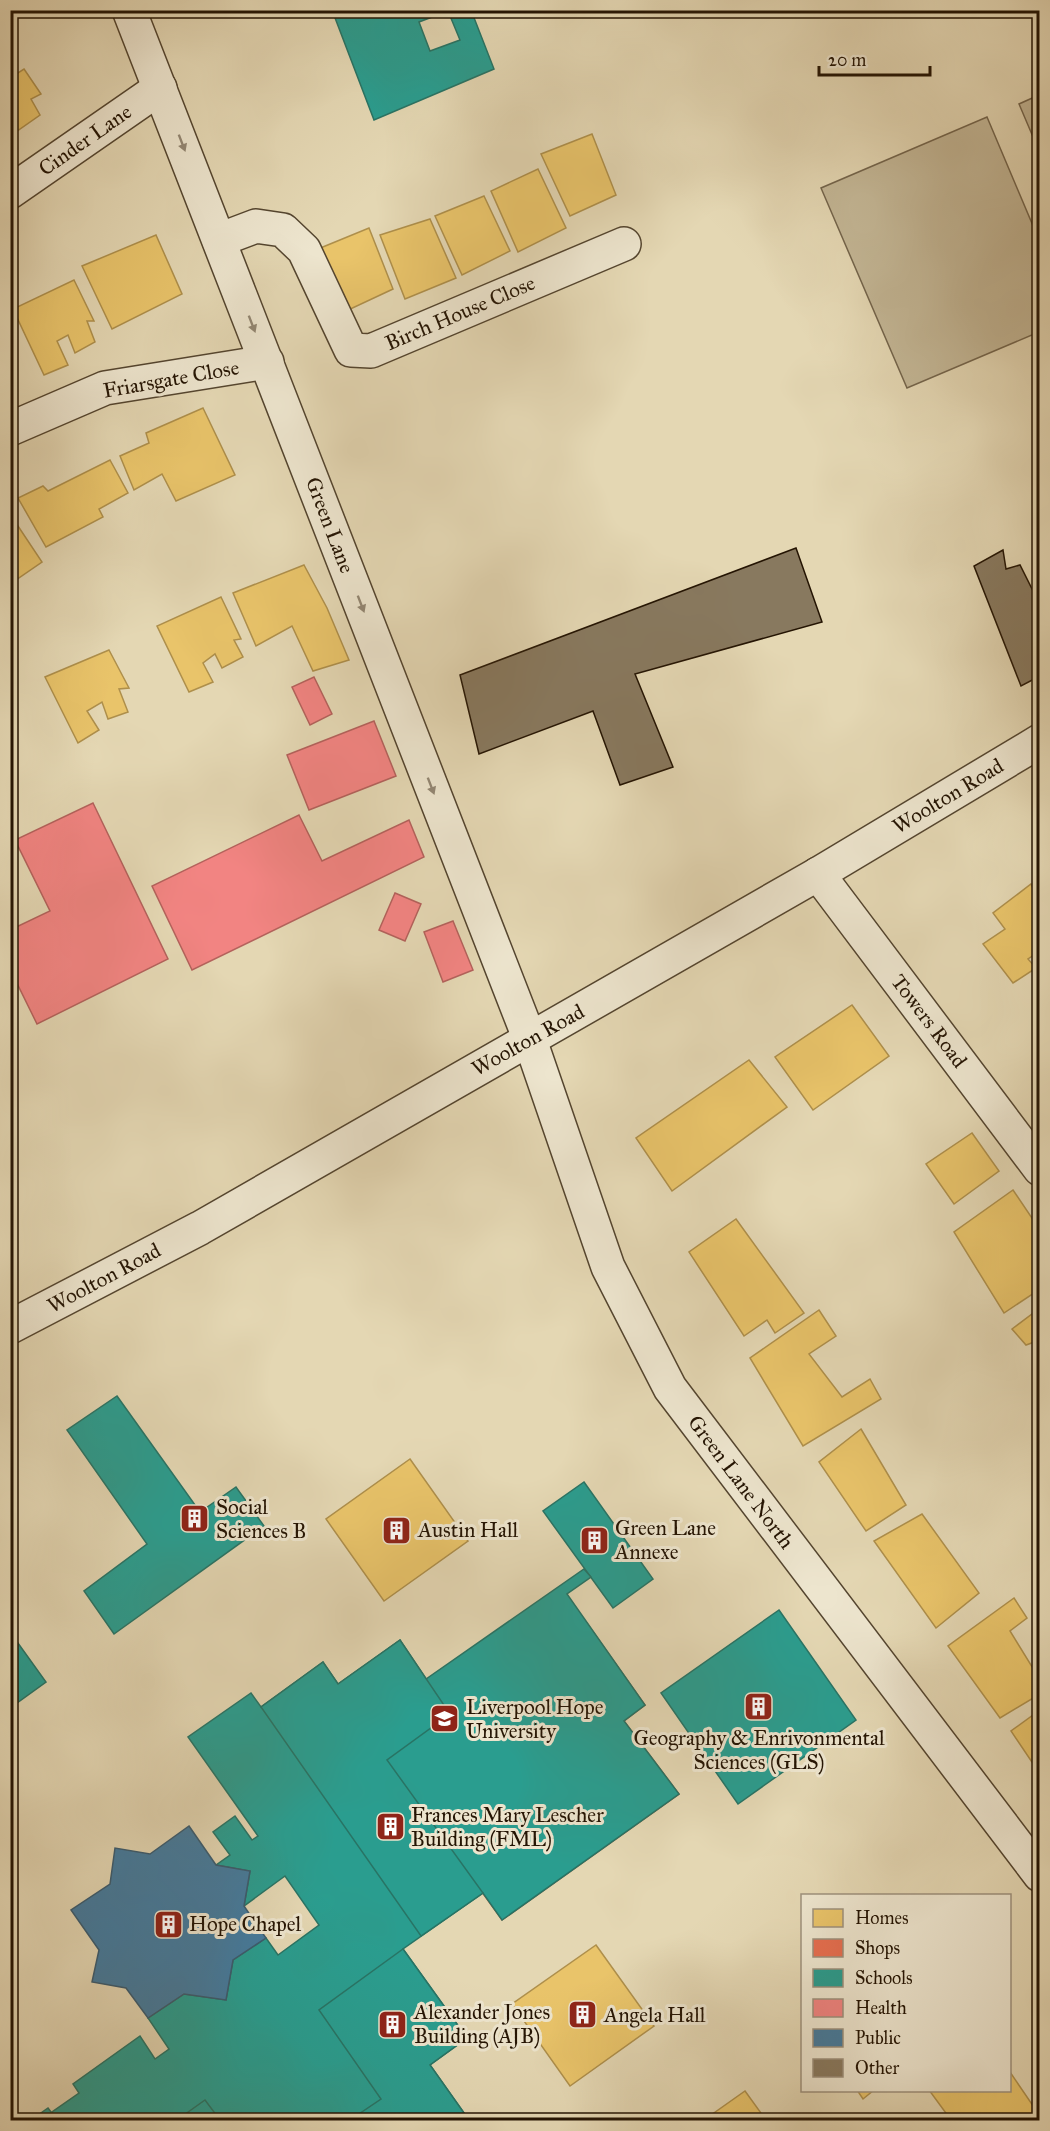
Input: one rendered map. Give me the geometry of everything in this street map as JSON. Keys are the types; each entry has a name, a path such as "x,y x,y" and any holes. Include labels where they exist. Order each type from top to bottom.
{"street":[{"name":"Green Lane","path":"129,10 530,1040"},
{"name":"Cinder Lane","path":"10,192 160,88"},
{"name":"Birch House Close","path":"219,240 256,226 283,230 304,250 351,350 371,351 624,244"},
{"name":"Friarsgate Close","path":"10,429 105,388 267,362"},
{"name":"Woolton Road","path":"10,1327 200,1228 819,874 1040,741"},
{"name":"Towers Road","path":"819,874 1040,1169"},
{"name":"Green Lane North","path":"530,1040 608,1266 669,1388 1040,1875"}],"shaded area":[{"path":"1039,95 1039,151 1019,104"},
{"path":"987,117 1039,240 1039,332 907,388 821,188"}],"building: Homes":[{"path":"24,69 41,94 31,99 40,115 10,136 10,78"},
{"path":"592,134 616,195 570,216 541,154"},
{"path":"538,169 566,228 518,252 491,191"},
{"path":"484,196 510,251 462,275 435,216"},
{"path":"430,219 456,278 405,299 380,235"},
{"path":"369,228 393,289 344,312 318,249"},
{"path":"156,235 182,294 112,329 82,266"},
{"path":"74,280 94,321 87,321 95,342 75,353 68,335 57,341 68,365 44,375 13,309"},
{"path":"203,408 235,475 176,501 162,474 134,490 120,456 149,443 146,433"},
{"path":"110,460 128,493 99,509 103,517 46,547 18,498 43,486 48,491"},
{"path":"10,514 42,562 10,584"},
{"path":"304,565 327,608 349,660 313,671 292,626 256,646 233,593"},
{"path":"221,597 241,639 234,640 243,657 222,668 215,654 203,663 213,682 189,692 157,626"},
{"path":"109,650 129,688 119,689 128,712 108,719 102,702 87,711 99,730 78,743 45,677"},
{"path":"1031,884 1035,893 1040,889 1040,951 1028,959 1036,968 1013,983 983,944 1005,929 993,913"},
{"path":"852,1005 889,1056 813,1110 775,1057"},
{"path":"749,1060 787,1107 672,1191 636,1138"},
{"path":"972,1133 999,1171 954,1204 926,1164"},
{"path":"1013,1190 1040,1230 1040,1289 1004,1313 954,1232"},
{"path":"736,1219 804,1313 775,1333 767,1320 744,1336 689,1252"},
{"path":"1040,1308 1040,1340 1026,1345 1012,1329"},
{"path":"819,1310 836,1336 809,1354 842,1397 870,1379 881,1399 803,1446 750,1358"},
{"path":"861,1429 906,1505 866,1531 819,1462"},
{"name":"Austin Hall","path":"410,1459 468,1541 384,1601 326,1519"},
{"path":"922,1514 979,1593 936,1628 874,1541"},
{"path":"1014,1598 1027,1618 1010,1631 1034,1670 1040,1667 1040,1694 1000,1718 948,1646"},
{"path":"1040,1710 1040,1774 1011,1731"},
{"name":"Angela Hall","path":"596,1945 654,2026 570,2086 512,2004"},
{"path":"1011,2073 1040,2116 1040,2120 951,2120 930,2092 1011,2092"},
{"path":"745,2091 766,2120 704,2120"},
{"path":"858,2092 872,2092 863,2099"}],"building: Shops":[{"path":"586,1622 645,1705 624,1721 679,1794 502,1920 387,1760 450,1714"}],"building: Schools":[{"path":"332,10 471,10 494,69 374,120","holes":["448,11 460,40 430,51 419,22"]},
{"name":"Social Sciences B","path":"117,1396 200,1512 236,1487 264,1526 114,1634 84,1591 147,1544 67,1430"},
{"name":"Green Lane Annexe","path":"584,1482 653,1579 613,1608 543,1511"},
{"name":"Liverpool Hope University","path":"584,1569 591,1577 567,1594 645,1705 624,1721 679,1794 502,1920 483,1893 403,1949 467,2038 430,2065 469,2120 58,2120 52,2112 79,2093 73,2084 140,2036 155,2059 169,2049 148,2018 184,1994 226,2000 233,1960 266,1938 278,1955 319,1925 285,1876 244,1906 250,1871 216,1865 230,1855 213,1832 235,1816 252,1840 258,1836 188,1737 251,1693 261,1707 323,1662 338,1684 400,1640 426,1679"},
{"name":"Geography & Enrivonmental Sciences (GLS)","path":"779,1610 856,1720 738,1804 661,1693"},
{"path":"10,1632 46,1682 10,1708"},
{"name":"Frances Mary Lescher Building (FML)","path":"400,1640 450,1714 387,1760 483,1893 421,1936 261,1707 323,1662 338,1684"},
{"name":"Alexander Jones Building (AJB)","path":"403,1949 467,2038 430,2065 469,2120 350,2120 381,2099 319,2010"},
{"path":"205,2100 220,2120 177,2120"},
{"path":"48,2108 57,2120 31,2120"}],"building: Health":[{"path":"314,677 332,714 310,725 292,687"},
{"path":"374,721 396,776 309,810 287,755"},
{"path":"93,803 168,959 37,1024 10,969 10,930 50,911 15,840"},
{"path":"299,815 322,861 409,820 424,857 192,970 152,886"},
{"path":"395,893 421,904 405,941 379,930"},
{"path":"453,921 473,970 443,982 424,932"}],"building: Public":[{"name":"Hope Chapel","path":"189,1826 216,1865 250,1871 244,1906 266,1938 233,1960 226,2000 184,1994 148,2018 126,1988 92,1982 99,1950 71,1910 110,1884 115,1848 150,1854"}],"building: Other":[{"path":"796,548 822,622 635,674 673,767 620,785 593,711 479,754 460,675"},
{"path":"1003,550 1006,569 1020,565 1040,605 1040,676 1021,686 974,566"}],"place":[{"name":"Social Sciences B","path":"195,1519"},
{"name":"Austin Hall","path":"397,1530"},
{"name":"Green Lane Annexe","path":"594,1540"},
{"name":"Geography & Enrivonmental Sciences (GLS)","path":"759,1707"},
{"name":"Liverpool Hope University","path":"445,1719"},
{"name":"Frances Mary Lescher Building (FML)","path":"390,1827"},
{"name":"Hope Chapel","path":"168,1924"},
{"name":"Angela Hall","path":"583,2015"},
{"name":"Alexander Jones Building (AJB)","path":"393,2024"}]}
